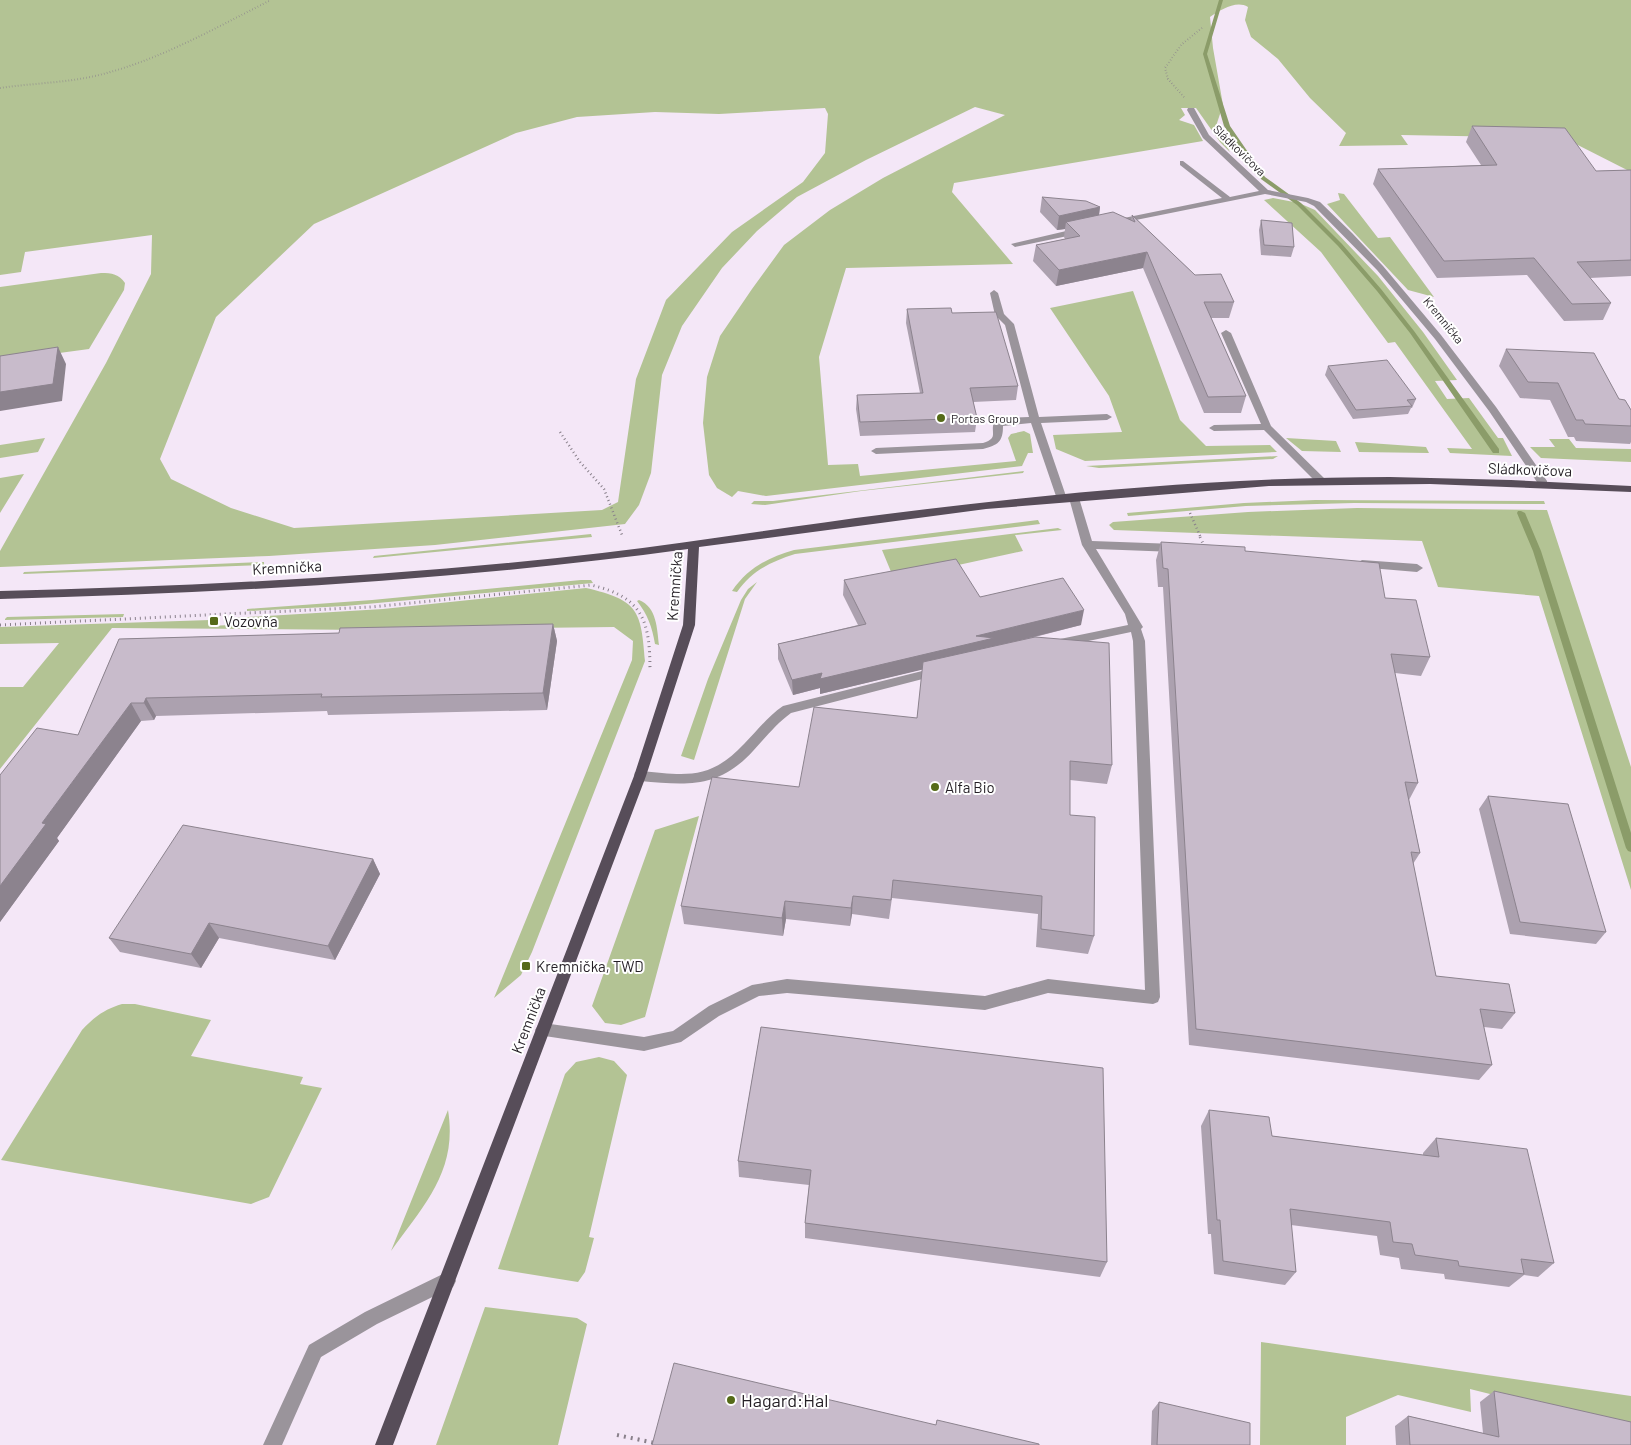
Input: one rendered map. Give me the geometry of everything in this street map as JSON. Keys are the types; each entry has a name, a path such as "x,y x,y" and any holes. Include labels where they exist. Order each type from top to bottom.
{"main road":[{"name":"Kremnička","path":"0,594 153,592 310,584 465,571 632,552 932,512 1062,499 1321,481 1428,481"},
{"name":"Sládkovičova","path":"1428,481 1543,483 1631,489"},
{"name":"Kremnička","path":"384,1445 640,776 690,624 694,544"}],"lane":[{"name":"Sládkovičova","path":"1191,110 1217,148 1265,192 1298,198"},
{"path":"1183,163 1228,199"},
{"path":"1101,226 1265,192"},
{"name":"Kremnička","path":"1298,198 1317,204 1327,213 1402,294 1434,332 1543,483"},
{"path":"1014,244 1091,228"},
{"path":"994,293 1000,315 1009,324 1035,420 1062,499"},
{"path":"1226,333 1267,427 1321,481"},
{"path":"876,451 983,446 994,443 998,438 998,424 1007,421 1107,416"},
{"path":"1214,428 1267,427"},
{"path":"543,1030 644,1044 676,1037 714,1011 757,990 787,986 985,1004 1048,986 1153,997 1140,651 1137,626 1089,547 1074,498"},
{"path":"1089,547 1206,551"},
{"path":"1353,563 1416,568"},
{"path":"1052,645 1137,626"},
{"path":"640,776 684,780 710,778 732,764 769,721 787,709 948,669"},
{"path":"272,1445 315,1351 371,1318 447,1281"}],"path":[{"path":"0,88 97,76 132,66 168,51 271,0"},
{"path":"1191,110 1182,94 1164,74 1165,68 1174,52 1184,41 1203,27"},
{"path":"560,432 580,462 604,489 618,528 632,552"},
{"path":"1190,513 1206,551"},
{"path":"0,625 371,607 591,585 608,588 626,596 638,607 647,623 650,671"},
{"path":"617,1435 658,1444"}],"green space":[{"path":"0,0 1631,0 1631,172 1564,138 1401,135 1408,145 1339,146 1346,133 1310,98 1278,59 1251,37 1245,20 1248,7 1234,5 1210,17 1213,48 1223,105 1216,126 1230,152 1220,142 1196,108 1181,108 1185,115 1179,120 1194,125 1203,141 954,183 952,192 1013,264 846,268 819,357 828,465 858,464 860,476 1016,461 1008,438 1011,434 1024,431 1030,434 1033,453 1028,453 1022,466 766,496 738,491 732,497 717,488 709,475 703,423 707,377 720,336 752,289 784,245 830,210 883,178 1005,115 975,107 866,160 797,197 757,231 722,268 682,326 662,375 651,473 639,505 625,524 435,545 269,556 0,567 0,551 106,363 151,274 152,235 25,252 21,272 0,275","holes":["825,108 828,114 825,153 803,182 732,232 666,300 636,379 618,502 602,510 294,528 231,508 171,479 160,459 216,317 314,224 516,133 577,117 655,112 719,114"]},
{"path":"1338,193 1344,194 1378,238 1390,237 1434,297 1408,290 1327,204 1340,200"},
{"path":"1273,198 1299,203 1315,210 1378,276 1423,332 1457,380 1435,381 1447,399 1469,398 1498,438 1503,438 1512,456 1450,453 1447,448 1472,449 1395,342 1388,343 1321,252 1264,200"},
{"path":"101,273 118,276 125,283 124,290 89,349 0,361 0,287"},
{"path":"1133,291 1180,420 1206,446 1270,445 1277,452 1085,461 1056,449 1053,435 1122,432 1109,396 1050,308"},
{"path":"45,438 38,452 0,458 0,445"},
{"path":"1286,438 1336,441 1341,452 1302,451"},
{"path":"1549,439 1569,439 1576,448 1631,449 1631,462 1541,458 1530,447 1555,447"},
{"path":"1355,442 1426,447 1429,453 1359,452"},
{"path":"1278,456 1273,459 1099,468 1086,466"},
{"path":"1024,471 1023,473 861,491 765,505 751,504 754,501 773,501"},
{"path":"24,474 0,513 0,478"},
{"path":"1315,500 1544,501 1545,504 1354,503 1246,506 1128,516 1127,513 1244,503"},
{"path":"1357,508 1547,510 1631,767 1631,890 1539,596 1438,587 1422,541 1114,530 1109,525 1113,522 1248,512"},
{"path":"1038,520 1040,524 795,554 762,568 749,578 737,592 732,591 745,576 759,565 794,550"},
{"path":"1058,528 1062,530 1015,535 1023,551 894,579 882,550"},
{"path":"591,534 592,537 373,558 374,556"},
{"path":"264,562 264,565 23,574 24,572"},
{"path":"591,580 593,583 345,606 247,611 247,609 372,600"},
{"path":"757,582 745,599 694,760 681,756 708,679 741,600 748,589"},
{"path":"586,588 617,597 634,610 642,630 645,661 532,952 521,975 494,998 632,660 633,641 614,627 369,630 112,628 0,769 0,687 23,687 59,643 0,644 0,627 210,620 209,626 231,625 233,618 383,609"},
{"path":"637,601 645,603 653,613 657,626 659,645 655,644 649,621"},
{"path":"124,614 123,617 5,620 7,617"},
{"path":"699,816 645,1017 621,1025 605,1023 592,1006 655,830"},
{"path":"122,1004 135,1004 211,1020 191,1056 303,1077 300,1084 322,1088 269,1197 251,1204 1,1160 82,1030 100,1014"},
{"path":"599,1057 614,1061 627,1075 589,1237 594,1238 585,1272 578,1282 498,1269 565,1074 576,1062"},
{"path":"448,1110 450,1132 448,1151 443,1169 436,1186 426,1202 391,1251"},
{"path":"485,1307 577,1318 587,1324 558,1445 436,1445"},
{"path":"1261,1342 1631,1396 1631,1429 1470,1389 1471,1412 1398,1395 1346,1417 1346,1445 1260,1445"}],"building":[{"path":"1472,126 1565,128 1596,171 1631,170 1631,260 1577,262 1611,303 1572,304 1534,258 1444,261 1378,169 1497,165"},
{"path":"1042,197 1086,201 1100,207 1059,216"},
{"path":"1113,212 1135,222 1132,215 1195,275 1221,274 1234,302 1204,302 1246,396 1208,397 1147,252 1059,270 1036,245 1080,236 1066,222"},
{"path":"1261,220 1292,223 1294,247 1264,245"},
{"path":"951,308 952,313 996,312 1018,386 970,388 977,418 860,422 857,395 923,393 907,309"},
{"path":"58,347 53,384 0,392 0,356"},
{"path":"1506,349 1594,353 1619,399 1625,400 1631,410 1631,426 1585,424 1583,420 1576,420 1558,383 1528,382"},
{"path":"1387,360 1416,399 1407,400 1412,406 1356,410 1328,366"},
{"path":"1161,542 1245,547 1245,551 1379,563 1385,598 1416,600 1430,657 1391,654 1418,783 1405,782 1420,853 1411,852 1436,976 1509,984 1515,1013 1480,1009 1492,1065 1196,1029 1168,569 1163,568"},
{"path":"956,559 980,597 1063,578 1084,610 976,636 994,638 820,679 822,673 792,680 778,644 866,624 844,580"},
{"path":"553,624 543,693 321,697 322,694 146,698 144,703 131,703 42,823 46,824 0,886 0,775 37,728 78,735 119,639 339,633 340,628"},
{"path":"1035,637 1109,643 1112,765 1070,761 1070,815 1095,817 1094,936 1041,929 1042,896 893,880 891,900 853,896 851,908 785,901 782,918 681,906 712,777 799,787 814,707 917,718 923,662"},
{"path":"1488,796 1568,804 1606,932 1520,922"},
{"path":"183,825 373,859 328,946 209,923 191,954 109,938"},
{"path":"761,1027 1103,1068 1107,1262 805,1223 811,1170 738,1161"},
{"path":"1209,1110 1269,1117 1272,1136 1439,1157 1436,1138 1527,1149 1554,1263 1521,1259 1524,1274 1459,1266 1458,1261 1415,1255 1412,1244 1393,1242 1390,1222 1290,1209 1296,1272 1223,1261 1220,1220 1217,1220"},
{"name":"Hagard:Hal","path":"674,1363 936,1425 937,1420 1039,1445 652,1445"},
{"path":"1494,1391 1631,1422 1631,1445 1410,1445 1408,1416 1499,1437"},
{"path":"1159,1402 1250,1423 1250,1445 1157,1445"}],"waterway":[{"path":"1221,0 1205,54 1227,126 1263,178 1299,204 1340,245 1379,290 1412,332 1496,451"},
{"path":"1521,513 1537,551 1631,848"}],"place":[{"name":"Portas Group","path":"941,418"},
{"name":"Vozovňa","path":"214,621"},
{"name":"Alfa Bio","path":"935,787"},
{"name":"Kremnička, TWD","path":"526,966"},
{"name":"Hagard:Hal","path":"731,1400"}]}
